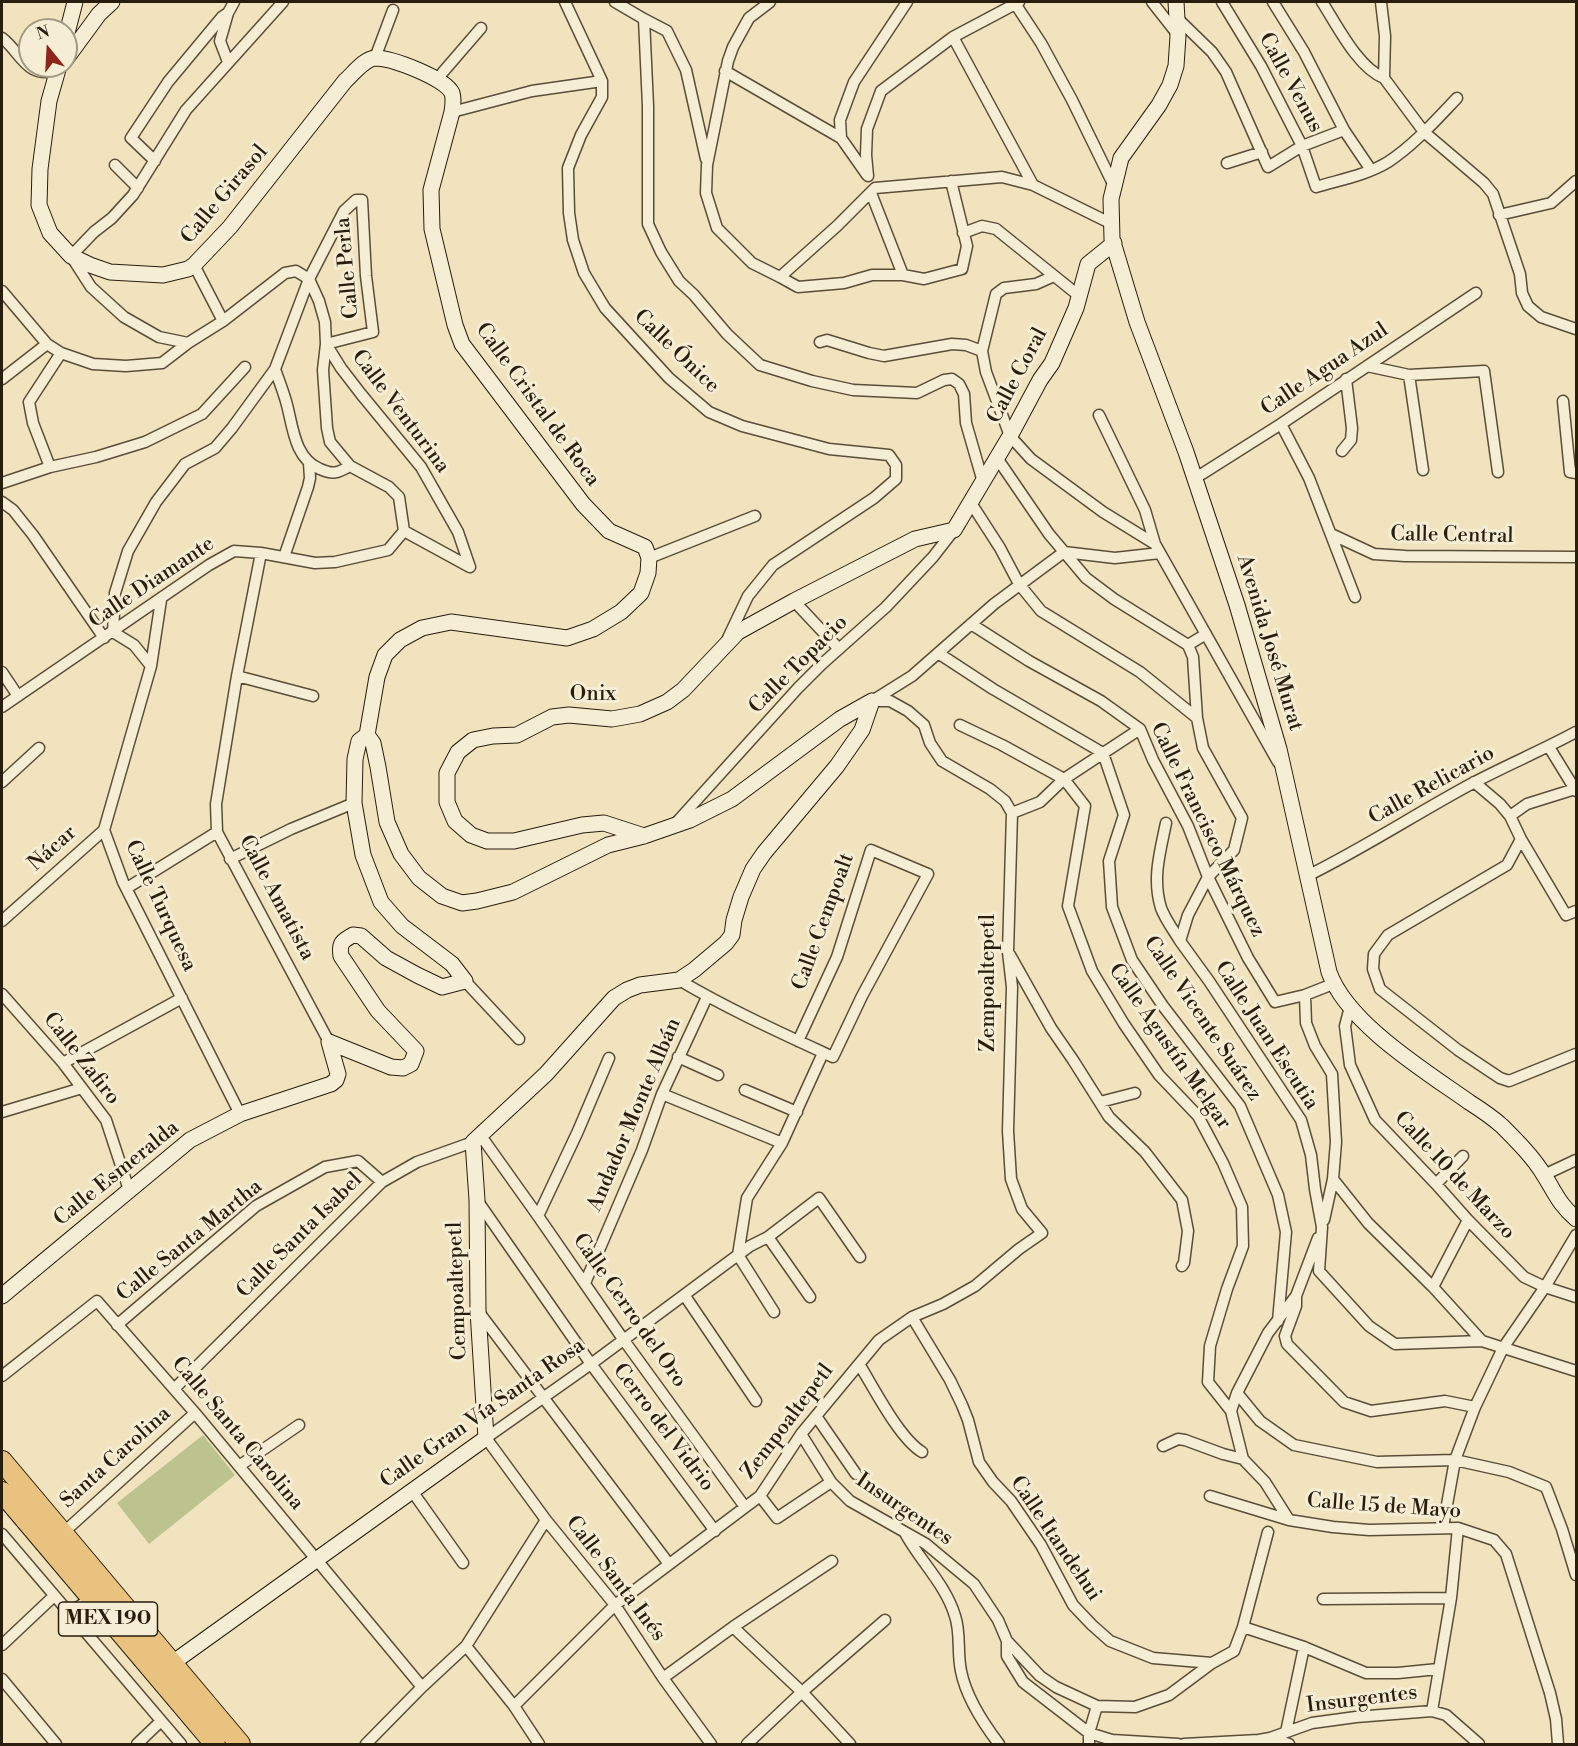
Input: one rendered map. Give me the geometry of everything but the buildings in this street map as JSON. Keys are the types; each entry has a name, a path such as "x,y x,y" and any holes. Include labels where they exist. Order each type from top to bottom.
{"highway":[{"name":"MEX 190","path":"2,1461 240,1744"},
{"name":"MEX 190","path":"2,1492 215,1744"}],"street":[{"path":"71,18 75,2"},
{"path":"78,42 99,14 112,2"},
{"path":"228,62 220,41 228,13 234,2"},
{"path":"71,256 94,232 112,218 138,189 186,110 283,2"},
{"path":"393,10 375,58 408,66 436,79 451,91 454,100 452,112 532,91 602,81 565,2"},
{"path":"770,2 749,18 733,47 707,165 706,193 717,228 752,263 798,287 844,283 872,275 903,275 924,279 963,269 967,246 951,181"},
{"path":"841,138 840,120 854,82 907,2"},
{"path":"903,275 868,176 867,129 881,92 953,38 1016,2 1072,100 1114,186"},
{"path":"1152,2 1178,36"},
{"name":"Avenida José Murat","path":"1176,2 1178,36 1176,66 1170,85 1159,105 1121,158 1111,200 1114,243 1137,322 1186,452 1237,605 1279,749 1329,972 1333,984 1367,1025 1405,1057 1500,1124 1532,1158 1555,1196 1576,1219"},
{"name":"Calle Venus","path":"1221,2 1261,66 1302,146 1316,187 1371,170"},
{"path":"1273,2 1304,52 1344,130 1371,170 1388,162 1424,132 1457,98"},
{"path":"1322,2 1366,68 1384,78 1424,132 1484,183 1493,194 1520,274 1522,293 1528,306 1541,317 1576,329"},
{"path":"1381,2 1385,36 1384,78"},
{"path":"622,3 644,19 667,31 686,70 707,165"},
{"path":"154,161 131,138 168,82 222,17 228,13"},
{"path":"1177,18 1212,52 1226,72 1268,167 1302,146 1344,130"},
{"path":"644,19 648,106 648,224 661,252 679,281 727,334 760,365 812,381 853,390 917,393 944,380 952,379 959,384 964,394 966,423 983,482"},
{"path":"436,79 481,28"},
{"path":"2,38 18,56"},
{"path":"953,38 1033,185"},
{"name":"Calle Girasol","path":"71,256 90,266 110,272 164,275 188,269 230,226 345,81 360,67 375,58"},
{"path":"727,66 841,138 868,176"},
{"path":"57,78 48,112 40,169 39,206 50,233 71,256 91,287 124,317 159,337 188,344"},
{"name":"Calle Ónice","path":"602,81 602,97 581,135 568,168 569,213 573,240 584,273 605,308 669,378 709,412 742,426 830,449 889,455 896,465 896,478 874,498 773,565 748,596 725,644"},
{"name":"Calle Cristal de Roca","path":"452,112 431,190 432,229 455,325 462,344 583,504 609,531 647,553"},
{"path":"1227,163 1262,152"},
{"path":"115,165 138,189"},
{"path":"780,278 873,190 1002,177 1033,185 1112,224"},
{"path":"1499,215 1551,203 1576,181"},
{"name":"Calle Perla","path":"309,279 344,212 356,200 362,200 366,276 374,332 326,344"},
{"path":"963,233 982,226 996,229 1078,295"},
{"name":"Calle Coral","path":"954,530 1052,363 1076,308 1088,264 1114,243"},
{"path":"194,265 223,321"},
{"path":"2,291 46,344 61,353 93,364 126,366 162,363 223,321 285,273 296,271 309,279 275,369 215,448 184,464 156,502 128,551 115,593 109,635"},
{"path":"1054,276 1036,284 1004,288 996,294 982,351 986,372 1010,436 1031,459 1157,548"},
{"name":"Calle Venturina","path":"309,279 320,301 325,322 326,344 341,368 421,468 458,532 470,567 404,531"},
{"name":"Calle Agua Azul","path":"1194,479 1281,424 1476,293"},
{"path":"820,342 827,340 884,356 952,344 966,345 982,351"},
{"path":"2,377 46,344"},
{"path":"326,344 323,370 330,442 350,466 389,487 399,497 404,531"},
{"path":"50,467 33,423 29,402 61,353"},
{"path":"1367,366 1409,375 1484,371 1498,472"},
{"path":"2,483 50,467 96,457 145,442 202,414 244,367"},
{"path":"275,369 301,453 309,463 328,473 339,472 350,466"},
{"path":"1409,375 1423,470"},
{"path":"1342,451 1351,440 1352,428 1346,379"},
{"path":"1563,401 1573,472"},
{"path":"1099,415 1145,510 1157,548 1284,774"},
{"path":"1281,424 1309,478 1355,597"},
{"path":"997,458 1049,534 1086,578 1188,645 1193,657 1197,718 1203,748 1242,818 1234,850 1208,877 1188,915 1180,941"},
{"path":"284,557 308,487 309,463"},
{"path":"2,502 13,510 109,635 134,645 151,666"},
{"path":"971,503 1000,548 1019,584 1041,611 1140,672 1197,718"},
{"path":"519,1039 470,989 452,964 402,926 381,902 363,855 354,802 355,759 359,741 366,735 385,655 400,640 422,628 451,622 567,638 593,629 621,612 641,593 648,573 647,553 755,516"},
{"name":"Onix","path":"644,836 604,823 582,825 514,841 487,841 471,835 455,821 447,802 447,773 458,752 473,740 517,735 552,717 569,715 612,719 640,714 667,702 690,684 738,632 915,539 954,530"},
{"name":"Calle Topacio","path":"672,826 798,688 886,608 933,557 954,530"},
{"name":"Calle Diamante","path":"2,707 234,551 261,553 315,563 335,562 388,550 404,531"},
{"name":"Calle Central","path":"1331,534 1374,554 1576,557"},
{"path":"366,735 372,743 378,767 387,822 401,854 419,878 442,896 462,903 477,902 513,892 608,845 644,836 690,820 732,799 840,719 912,676 1019,584 1064,552 1115,558 1157,548"},
{"name":"Calle Amatista","path":"261,553 237,676 216,804 217,832 329,1042 338,1077"},
{"name":"Calle Turquesa","path":"161,600 151,666 104,830 126,888 240,1114"},
{"path":"794,601 839,650"},
{"name":"Calle Francisco Márquez","path":"971,624 1029,661 1101,701 1140,729 1153,760 1188,826 1208,877 1248,958 1275,1002 1305,995 1333,984"},
{"path":"1188,645 1206,634"},
{"path":"938,653 993,689 1104,753"},
{"path":"2,672 18,696"},
{"path":"237,676 313,696"},
{"path":"872,701 890,701 908,711 924,725 930,743 942,761 990,789 1005,801 1012,813 1040,802 1064,779 1140,729"},
{"path":"477,1139 546,1074 614,998 640,985 679,980 711,957 732,935 741,897 753,868 837,766 862,730 872,701"},
{"name":"Calle Agustín Melgar","path":"960,725 1064,779 1085,806 1068,906 1092,971 1124,1024 1159,1075 1198,1116 1223,1163 1242,1207 1243,1246 1210,1346 1208,1382 1231,1411"},
{"name":"Calle Relicario","path":"1307,876 1346,857 1474,782 1576,732"},
{"path":"1510,816 1527,804 1576,790 1549,747"},
{"path":"2,782 39,748"},
{"name":"Calle Vicente Suárez","path":"1104,753 1124,815 1110,861 1112,907 1132,960 1163,1006 1240,1106 1270,1173 1278,1195 1286,1232 1278,1321"},
{"path":"1474,782 1500,804 1510,816 1521,839 1571,913"},
{"path":"230,859 354,802"},
{"name":"Zempoaltepetl","path":"514,1706 615,1605 760,1496 801,1434 879,1340 912,1317 943,1304 975,1286 1042,1233 1022,1209 1011,1179 1008,1131 1012,987 1008,952 1012,813"},
{"name":"Calle Juan Escutia","path":"1166,823 1156,872 1161,910 1301,1120 1311,1155 1322,1227"},
{"name":"Nácar","path":"2,921 104,830"},
{"path":"126,888 217,832"},
{"path":"1521,839 1507,865 1388,935 1374,954 1373,969 1380,989 1458,1050 1500,1078 1509,1081 1576,1054"},
{"name":"Calle Cempoalt","path":"798,1041 837,957 871,850 928,874 828,1055"},
{"path":"329,1042 391,1067 403,1068 411,1064 416,1051 378,1011 341,956 340,948 343,941 353,935 361,936 386,958 442,987 465,981"},
{"path":"1008,952 1051,1028 1109,1116 1145,1152 1182,1200 1188,1231 1182,1266"},
{"path":"679,980 707,997 828,1055 796,1112 782,1143 747,1198 738,1255 774,1312"},
{"path":"1231,1411 1237,1393 1268,1333 1296,1296 1322,1227 1333,1179 1336,1142 1332,1074 1315,1046 1306,1023 1305,995"},
{"name":"Andador Monte Albán","path":"585,1283 642,1150 662,1094 707,997"},
{"path":"63,1063 182,998"},
{"name":"Calle Zafiro","path":"4,999 63,1063 105,1120 129,1190"},
{"name":"Calle 10 de Marzo","path":"1350,1007 1345,1026 1350,1065 1376,1120 1524,1277 1576,1297"},
{"path":"678,1057 718,1075"},
{"path":"538,1216 609,1058"},
{"path":"1332,1074 1350,1065"},
{"name":"Calle Esmeralda","path":"2,1296 190,1140 240,1114 331,1084 338,1077"},
{"path":"2,1112 82,1088"},
{"path":"745,1090 796,1112"},
{"path":"1100,1102 1135,1093"},
{"path":"662,1094 782,1143"},
{"name":"Calle Santa Isabel","path":"174,1389 382,1182 417,1162 477,1139"},
{"name":"Cempoaltepetl","path":"477,1139 478,1311 486,1438"},
{"name":"Calle Cerro del Oro","path":"477,1139 538,1216 623,1339 745,1507"},
{"path":"1436,1184 1463,1156"},
{"path":"1544,1175 1576,1160"},
{"name":"Calle Santa Martha","path":"117,1325 256,1206 325,1167 358,1161 382,1182"},
{"path":"1333,1179 1368,1223 1433,1287 1482,1341"},
{"name":"Calle Gran Vía Santa Rosa","path":"171,1664 591,1364 750,1246 768,1237 819,1198 860,1257"},
{"name":"Cerro del Vidrio","path":"477,1200 591,1364 715,1531"},
{"path":"1433,1287 1468,1220"},
{"path":"1322,1227 1319,1271 1369,1326 1395,1344 1482,1341 1576,1371"},
{"path":"1443,1527 1455,1460 1475,1407 1503,1348 1545,1287 1576,1235"},
{"path":"768,1237 810,1297"},
{"path":"685,1296 756,1401"},
{"path":"1296,1296 1296,1306 1285,1336 1287,1344 1344,1402 1371,1411 1445,1401 1475,1407"},
{"name":"Calle Santa Carolina","path":"2,1376 97,1301 195,1413 422,1687"},
{"path":"478,1311 669,1564"},
{"name":"Calle Itandehui","path":"912,1317 950,1380 968,1420 979,1462 993,1482 1011,1501 1041,1545 1073,1605 1110,1641 1153,1658 1212,1663"},
{"path":"859,1364 898,1426 914,1447 922,1452"},
{"path":"1237,1393 1260,1421 1294,1445 1377,1462 1455,1460 1509,1472 1546,1487 1576,1575"},
{"name":"Calle 15 de Mayo","path":"1231,1411 1243,1459 1264,1482 1289,1520 1369,1530 1458,1528 1494,1540 1506,1554 1550,1693 1556,1719 1558,1744"},
{"name":"Santa Carolina","path":"63,1533 195,1413"},
{"path":"816,1416 856,1474"},
{"path":"239,1466 299,1425"},
{"name":"Insurgentes","path":"801,1434 831,1482 849,1501 926,1544 974,1584 993,1612 1007,1641 1008,1656 1023,1682 1089,1739 1178,1744"},
{"name":"Calle Santa Inés","path":"486,1438 546,1520 615,1605 663,1678 711,1744"},
{"path":"1163,1446 1178,1439 1185,1440 1243,1459"},
{"path":"760,1496 777,1518 831,1482"},
{"path":"412,1491 463,1563"},
{"path":"1210,1496 1289,1520"},
{"path":"366,1744 466,1646 546,1520"},
{"path":"1458,1528 1451,1598 1438,1669 1435,1711 1446,1715 1479,1744"},
{"path":"905,1532 947,1597 956,1617 961,1671 970,1699 999,1744"},
{"path":"1007,1641 1040,1676 1056,1688 1097,1706 1135,1707 1169,1695 1212,1663 1234,1651 1243,1627 1268,1532"},
{"path":"2,1534 181,1744"},
{"path":"663,1678 733,1627 832,1562"},
{"path":"2,1645 54,1596"},
{"path":"1323,1599 1451,1598"},
{"path":"69,1613 91,1599"},
{"path":"747,1744 802,1692 885,1620"},
{"path":"733,1627 802,1692 850,1744"},
{"path":"1243,1627 1304,1647 1366,1673 1438,1669"},
{"path":"466,1646 514,1706 539,1744"},
{"path":"1286,1732 1304,1647"},
{"path":"2,1679 56,1744"},
{"path":"1089,1739 1097,1706"},
{"name":"Insurgentes","path":"1184,1744 1270,1738 1312,1724 1356,1717 1435,1711"},
{"path":"137,1744 161,1721"},
{"path":"1270,1738 1289,1744"}],"green space":[{"path":"203,1435 235,1475 149,1544 117,1503"}]}
